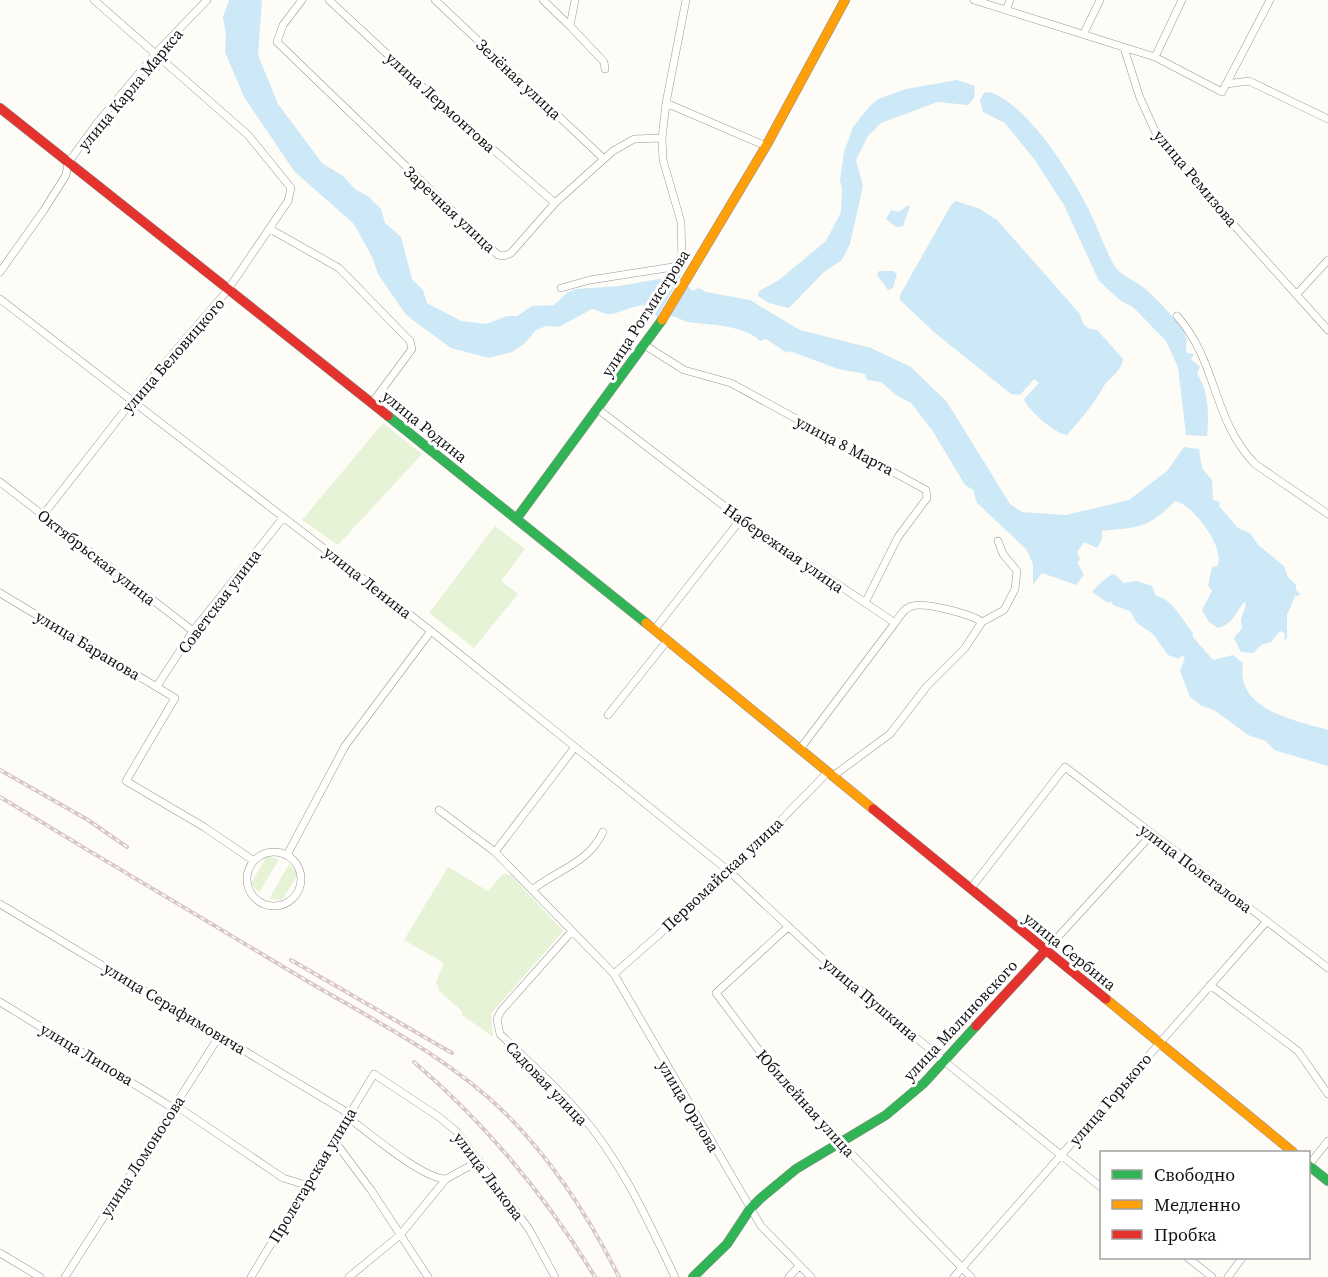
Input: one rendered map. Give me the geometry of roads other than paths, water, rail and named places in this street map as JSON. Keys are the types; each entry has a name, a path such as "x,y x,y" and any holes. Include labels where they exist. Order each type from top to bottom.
{"street":[{"path":"94,0 157,52"},
{"name":"улица Карла Маркса","path":"0,272 66,176 68,163 97,123 157,52 207,0"},
{"name":"Заречная улица","path":"302,0 283,25 277,42 498,255 504,256 516,249 555,203 603,158 634,139 662,138"},
{"name":"улица Лермонтова","path":"328,0 443,106 555,203"},
{"name":"Зелёная улица","path":"435,0 603,158"},
{"path":"543,0 604,63 605,69"},
{"path":"570,26 575,0"},
{"path":"561,288 590,280 655,271 680,263 683,253 681,222 663,160 662,138 666,103 686,0"},
{"name":"улица Ротмистрова","path":"517,518 660,324 766,146 845,0"},
{"path":"974,0 1155,57 1222,92 1270,0"},
{"path":"1006,10 1010,0"},
{"path":"1084,33 1100,0"},
{"path":"1155,57 1182,0"},
{"name":"улица Ремизова","path":"1124,48 1140,98 1156,133 1224,214 1328,330"},
{"name":"улица Беловицкого","path":"43,514 133,400 227,291 288,201 291,188 248,135 228,120 157,52"},
{"path":"1226,84 1249,81 1327,117"},
{"path":"666,103 766,146"},
{"name":"улица Родина","path":"0,108 227,291 517,518 831,774"},
{"path":"270,229 339,268 410,341 412,349 372,403"},
{"path":"1297,294 1328,260"},
{"name":"улица Ленина","path":"0,299 430,631 730,872"},
{"path":"1177,316 1201,350 1225,423 1246,455 1255,464 1328,514"},
{"name":"улица 8 Марта","path":"646,346 684,370 731,383 926,490 927,498 898,537 865,603"},
{"name":"Набережная улица","path":"598,410 741,519 895,623"},
{"name":"Октябрьская улица","path":"0,482 193,631"},
{"name":"Советская улица","path":"157,686 193,631 283,518"},
{"path":"654,630 741,519"},
{"path":"800,749 908,608 916,605 949,610 982,622 1004,610 1017,579 1015,566 1003,554 998,541"},
{"name":"улица Баранова","path":"0,593 175,698 126,781 204,827 254,861"},
{"name":"Первомайская улица","path":"614,974 730,872 831,774 890,734 927,686 965,648 982,622"},
{"path":"287,855 345,746 430,631"},
{"path":"608,715 667,641"},
{"path":"495,852 575,747"},
{"name":"улица Полегалова","path":"971,888 1065,767 1328,968"},
{"name":"улица Сербина","path":"831,774 1292,1151"},
{"path":"439,810 495,852 572,931"},
{"path":"532,890 557,871 582,860 593,851 603,832"},
{"name":"улица Малиновского","path":"693,1277 727,1244 750,1209 796,1169 886,1115 945,1062 1152,834"},
{"path":"272,852 287,855 300,869 301,882 297,894 281,905 268,905 253,896 247,878 254,861 272,852"},
{"name":"улица Пушкина","path":"730,872 788,927 945,1062 1100,1187"},
{"name":"улица Серафимовича","path":"0,904 220,1035 347,1115 393,1151 433,1176 446,1179"},
{"name":"улица Горького","path":"954,1277 1267,921"},
{"name":"Юбилейная улица","path":"788,927 716,993 764,1057 841,1143 971,1277"},
{"name":"улица Орлова","path":"572,931 614,974 750,1209 772,1240 811,1277"},
{"name":"Садовая улица","path":"572,931 501,1011 497,1019 500,1034 581,1115 610,1155 643,1211 675,1277"},
{"path":"1210,985 1298,1051 1328,1094"},
{"name":"улица Липова","path":"0,1002 174,1107 283,1178 306,1185"},
{"name":"улица Ломоносова","path":"65,1277 220,1035"},
{"name":"Пролетарская улица","path":"251,1277 347,1115 374,1074"},
{"name":"улица Лыкова","path":"374,1074 452,1127 529,1229 555,1277"},
{"path":"333,1139 428,1277"},
{"path":"1310,1164 1328,1142"},
{"path":"349,1277 400,1235 446,1179 479,1161"},
{"path":"1310,1166 1328,1181"},
{"path":"0,1253 40,1277"},
{"path":"1190,1259 1212,1277"},
{"path":"1228,1277 1241,1259"},
{"path":"789,1277 799,1266"}],"water":[{"path":"229,0 262,0 258,55 278,104 322,163 343,176 355,189 369,197 381,209 385,223 401,237 412,279 423,290 427,303 461,321 486,324 507,316 517,316 532,306 554,305 567,293 576,289 619,286 681,275 657,318 654,308 644,305 611,314 592,309 559,327 546,326 536,330 524,344 512,352 489,358 451,348 406,315 378,274 372,257 354,224 294,171 244,97 225,52 226,35 223,17"},
{"path":"957,80 975,86 974,98 968,105 937,102 881,123 868,136 856,160 863,186 850,244 842,260 824,272 789,308 769,303 758,296 759,291 779,280 826,241 841,212 840,180 844,152 853,127 870,106 878,99 906,89"},
{"path":"990,92 1005,100 1034,126 1081,195 1117,269 1152,295 1181,328 1187,340 1187,353 1194,354 1191,359 1200,367 1197,374 1206,395 1207,436 1186,435 1178,367 1166,341 1133,307 1121,301 1099,281 1064,205 1034,159 1005,123 983,112 980,100 984,93"},
{"path":"956,201 980,209 997,220 1080,314 1085,326 1097,330 1123,359 1118,371 1106,383 1092,405 1067,435 1049,426 1026,403 1024,399 1039,383 1034,379 1020,395 1011,394 935,333 900,300 900,295 951,205"},
{"path":"910,206 903,226 896,227 886,219 891,210 899,212"},
{"path":"879,271 893,271 897,274 893,288 888,290 877,275"},
{"path":"688,286 692,291 699,288 706,292 750,300 800,330 871,348 911,367 947,402 1010,504 1022,512 1066,515 1129,500 1167,471 1184,447 1199,449 1202,468 1212,480 1213,500 1220,502 1219,506 1238,528 1251,534 1258,545 1284,566 1288,577 1296,585 1296,590 1301,595 1295,596 1287,615 1287,638 1284,641 1285,633 1280,631 1271,642 1261,645 1253,653 1241,652 1234,638 1242,628 1241,620 1246,604 1244,602 1227,624 1218,628 1209,622 1202,610 1212,591 1208,586 1212,567 1217,566 1219,559 1217,550 1213,539 1199,519 1191,510 1175,501 1150,522 1125,529 1102,531 1102,539 1097,548 1084,542 1077,552 1080,560 1077,562 1084,575 1076,585 1042,573 1033,585 1033,564 1026,549 977,503 973,490 965,485 932,430 911,403 896,395 881,382 867,380 865,374 838,369 790,351 787,353 766,339 760,341 736,329 688,322 670,316"},
{"path":"1114,574 1124,583 1136,581 1152,586 1156,596 1168,601 1177,611 1193,633 1193,637 1213,660 1233,655 1243,663 1243,679 1248,692 1257,702 1284,717 1328,730 1328,766 1274,750 1266,741 1248,735 1214,710 1202,706 1190,697 1180,671 1185,658 1182,655 1179,659 1168,655 1153,634 1137,623 1130,611 1113,605 1112,602 1108,603 1092,592 1105,579"}],"railway":[{"path":"0,770 88,820 127,847"},
{"path":"0,797 385,1026 461,1075 506,1114 540,1151 583,1212 619,1277"},
{"path":"291,960 452,1053"},
{"path":"414,1062 466,1110 513,1162 556,1218 595,1277"}]}
